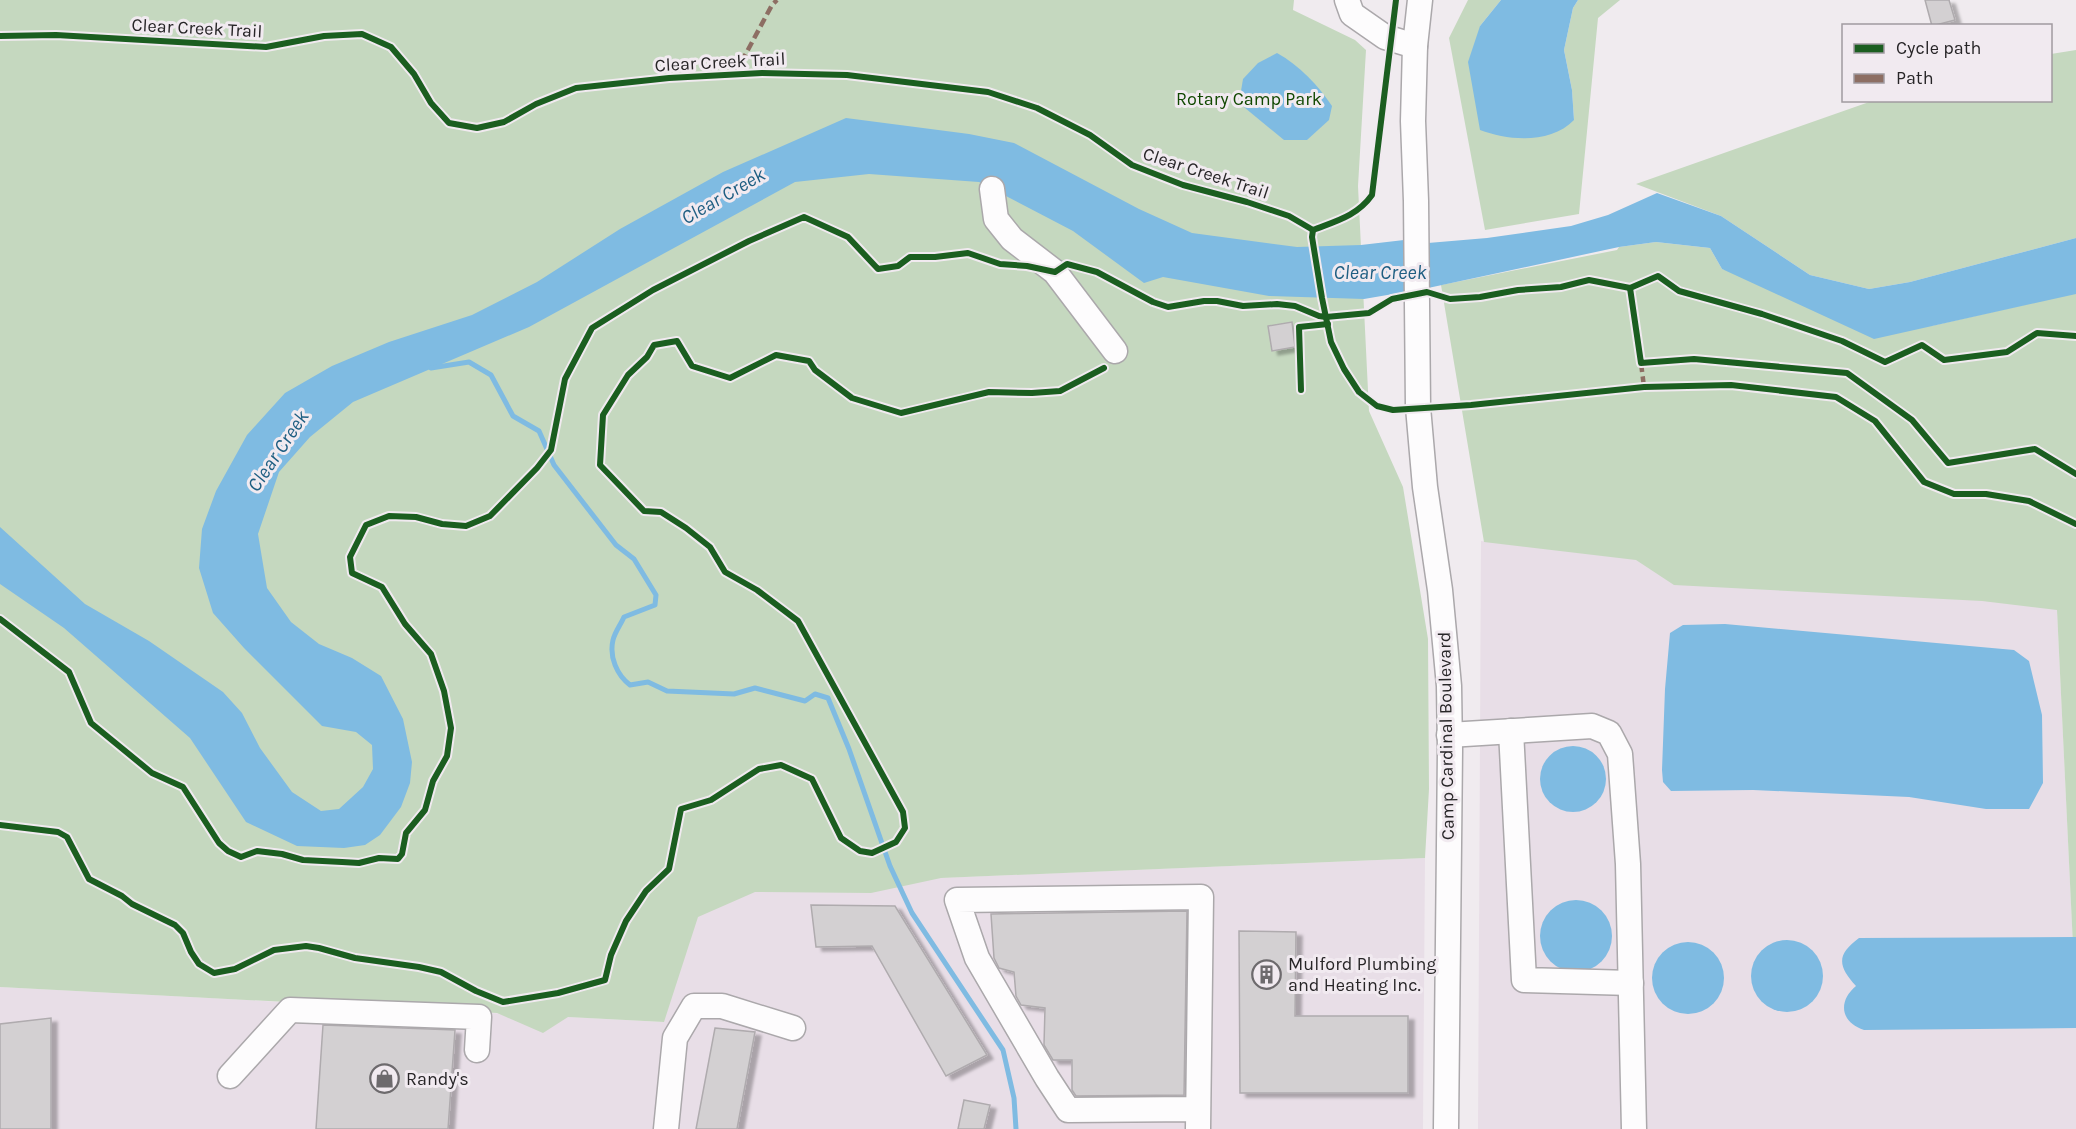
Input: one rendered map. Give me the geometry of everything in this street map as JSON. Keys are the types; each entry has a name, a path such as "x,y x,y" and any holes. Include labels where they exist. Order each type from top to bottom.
{"street":[{"path":"1347,0 1352,14 1384,37 1415,46"},
{"path":"1415,46 1420,0"},
{"path":"1415,46 1428,0"},
{"name":"Camp Cardinal Boulevard","path":"1415,46 1413,121 1418,407 1425,487 1440,590 1449,686 1446,1129"},
{"path":"992,189 996,219 1012,239 1055,272 1114,351"},
{"path":"1449,735 1592,726 1609,733 1620,754 1628,864 1634,1129"},
{"path":"1511,731 1524,980 1631,982"},
{"path":"1201,897 1198,1119 1068,1110 977,958 957,900 1201,897"},
{"path":"666,1129 675,1038 694,1006 722,1006 793,1028"},
{"path":"230,1076 290,1010 479,1017 477,1050"}],"shaded area":[{"path":"1481,541 2057,609 2076,1009 2076,1129 1478,1129"},
{"path":"1425,858 1423,1129 0,1129 0,987 663,1022 673,889"}],"green space":[{"name":"Rotary Camp Park","path":"0,0 1294,0 1293,10 1355,40 1366,50 1358,186 1369,411 1403,487 1428,639 1429,789 1425,858 941,878 871,893 755,892 698,917 664,1022 568,1017 543,1033 497,1013 0,987"},
{"path":"1468,0 1501,0 1480,26 1574,120 1572,90 1564,50 1573,8 1578,0 1620,0 1598,18 1579,214 1485,230 1449,38"},
{"path":"2076,50 2076,238 1910,282 1869,289 1810,275 1721,216 1636,184 1869,102 2052,102 2052,54"},
{"path":"1656,242 1710,248 1722,269 1931,326 2076,293 2076,1009 2057,610 1982,601 1674,585 1636,560 1484,542 1441,285 1617,250 1619,247"}],"water":[{"path":"1501,0 1578,0 1573,8 1564,50 1572,90 1574,120 1565,128 1554,133 1542,137 1516,138 1480,130 1468,62 1480,26"},
{"path":"1277,53 1308,76 1332,106 1329,120 1307,140 1284,140 1239,103 1243,79 1258,63"},
{"name":"Clear Creek","path":"846,118 969,134 1014,143 1139,209 1192,233 1297,247 1361,245 1404,240 1428,243 1487,238 1571,226 1608,215 1657,193 1721,216 1810,275 1869,289 1910,282 2076,238 2076,294 1874,339 1722,269 1710,248 1656,242 1619,247 1428,288 1364,299 1269,296 1163,277 1144,283 1073,231 979,182 869,174 795,182 529,327 353,402 310,437 279,472 258,534 267,588 291,622 319,644 352,658 381,676 403,719 412,762 410,783 401,807 380,835 365,845 344,848 297,846 246,822 190,738 64,628 0,584 0,527 85,604 149,641 223,692 242,713 260,748 292,792 321,811 339,809 363,787 373,769 372,745 356,732 322,726 244,648 213,613 199,568 202,529 216,491 247,435 285,393 332,366 389,342 472,315 537,282 620,229 723,172"},
{"path":"1725,624 2014,650 2029,661 2042,715 2043,783 2029,809 1986,809 1909,797 1753,790 1671,791 1663,782 1662,770 1670,633 1683,625"},
{"path":"1573,746 1586,749 1596,756 1603,766 1606,779 1603,792 1596,802 1586,809 1573,812 1560,809 1550,802 1543,792 1540,779 1543,766 1550,756 1560,749"},
{"path":"1576,900 1590,903 1602,910 1609,922 1612,936 1609,950 1602,962 1590,969 1576,972 1562,969 1550,962 1543,950 1540,936 1543,922 1550,910 1562,903"},
{"path":"2076,937 2076,1028 1864,1030 1850,1022 1844,1011 1846,998 1856,986 1843,967 1843,955 1859,938"},
{"path":"1780,940 1794,940 1813,950 1823,969 1823,983 1813,1002 1794,1012 1780,1012 1761,1002 1751,983 1751,969 1761,950"},
{"path":"1688,942 1702,945 1714,952 1721,964 1724,978 1721,992 1714,1004 1702,1011 1688,1014 1674,1011 1662,1004 1655,992 1652,978 1655,964 1662,952 1674,945"}],"pier":[{"path":"1309,244 1317,244 1325,298 1318,299"}],"building":[{"path":"1925,0 1949,0 1955,20 1931,24"},
{"path":"1292,322 1295,347 1272,351 1268,326"},
{"path":"811,905 895,906 987,1055 946,1076 872,946 816,947"},
{"path":"1187,911 1184,1095 1076,1096 1072,1090 1072,1060 1053,1060 1044,1045 1045,1008 1021,1005 1016,996 1014,972 999,968 994,958 991,914"},
{"name":"Mulford Plumbing and Heating Inc.","path":"1239,931 1296,932 1295,1016 1408,1016 1408,1093 1240,1093"},
{"path":"51,1018 51,1129 0,1129 0,1024"},
{"name":"Randy's","path":"323,1025 455,1030 448,1129 316,1129"},
{"path":"715,1028 755,1032 737,1129 696,1129"},
{"path":"964,1100 990,1105 984,1129 958,1129"}],"waterway":[{"path":"431,368 469,362 491,375 513,416 539,431 554,465 616,545 634,559 656,595 655,605 624,617 613,640 612,653 615,665 630,685 648,682 667,691 734,694 755,688 805,701 815,694 828,698 849,749 890,866 912,913 1003,1050 1014,1098 1016,1129"}],"marked path":[{"path":"735,74 772,5 777,0"},
{"path":"1641,363 1644,387"}],"cycle path":[{"path":"1313,230 1353,213 1372,195 1396,0"},
{"name":"Clear Creek Trail","path":"0,36 56,35 266,47 324,36 362,34 391,47 414,74 431,103 449,123 477,128 504,122 536,104 576,88 669,78 762,73 847,75 988,92 1037,108 1090,135 1132,165 1183,185 1289,216 1313,230"},
{"path":"0,619 69,672 91,723 152,773 183,787 219,843 228,851 241,857 257,851 282,854 303,860 359,863 379,858 398,859 402,854 406,833 425,810 433,781 447,756 451,728 444,691 431,654 405,624 382,587 352,573 350,557 366,525 389,516 416,517 442,524 466,526 490,516 537,468 551,450 565,379 592,328 653,290 749,241 804,217 848,237 878,269 898,266 910,257 968,253 1000,264 1027,266 1055,272 1067,264 1097,272 1153,302 1168,307 1204,301 1243,306 1277,304 1295,306 1326,317 1369,313 1392,299 1427,292 1450,299 1480,297 1518,290 1561,287 1589,280 1630,288"},
{"path":"1313,230 1312,237 1331,342 1344,369 1359,392 1377,406 1393,410 1471,405 1644,387 1731,385 1836,397 1875,421 1924,482 1954,494 1986,494 2029,501 2076,524"},
{"path":"1630,288 1658,276 1679,291 1762,314 1842,341 1885,362 1922,345 1944,360 2007,352 2037,333 2076,336"},
{"path":"1630,288 1641,363 1694,359 1847,373 1912,420 1948,463 2035,449 2076,474"},
{"path":"1301,390 1299,327 1328,324"},
{"path":"0,825 58,832 67,837 89,879 175,925 183,933 199,964 214,973 235,969 274,950 306,946 355,958 441,972 476,991 503,1002 558,993 605,980 611,955 626,921 646,891 669,869 681,809 711,800 759,769 781,765 812,779 841,838 860,851 872,853 896,842 905,828 903,812 798,621 757,590 725,572 710,547 686,528 661,512 644,511 600,465 603,415 628,375 647,357 654,345 677,341 692,366 730,378 776,355 809,361 815,370 852,398 901,413 989,392 1060,391 1104,368"}],"place":[{"name":"Mulford Plumbing and Heating Inc.","path":"1267,974"},
{"name":"Randy's","path":"385,1079"}]}
